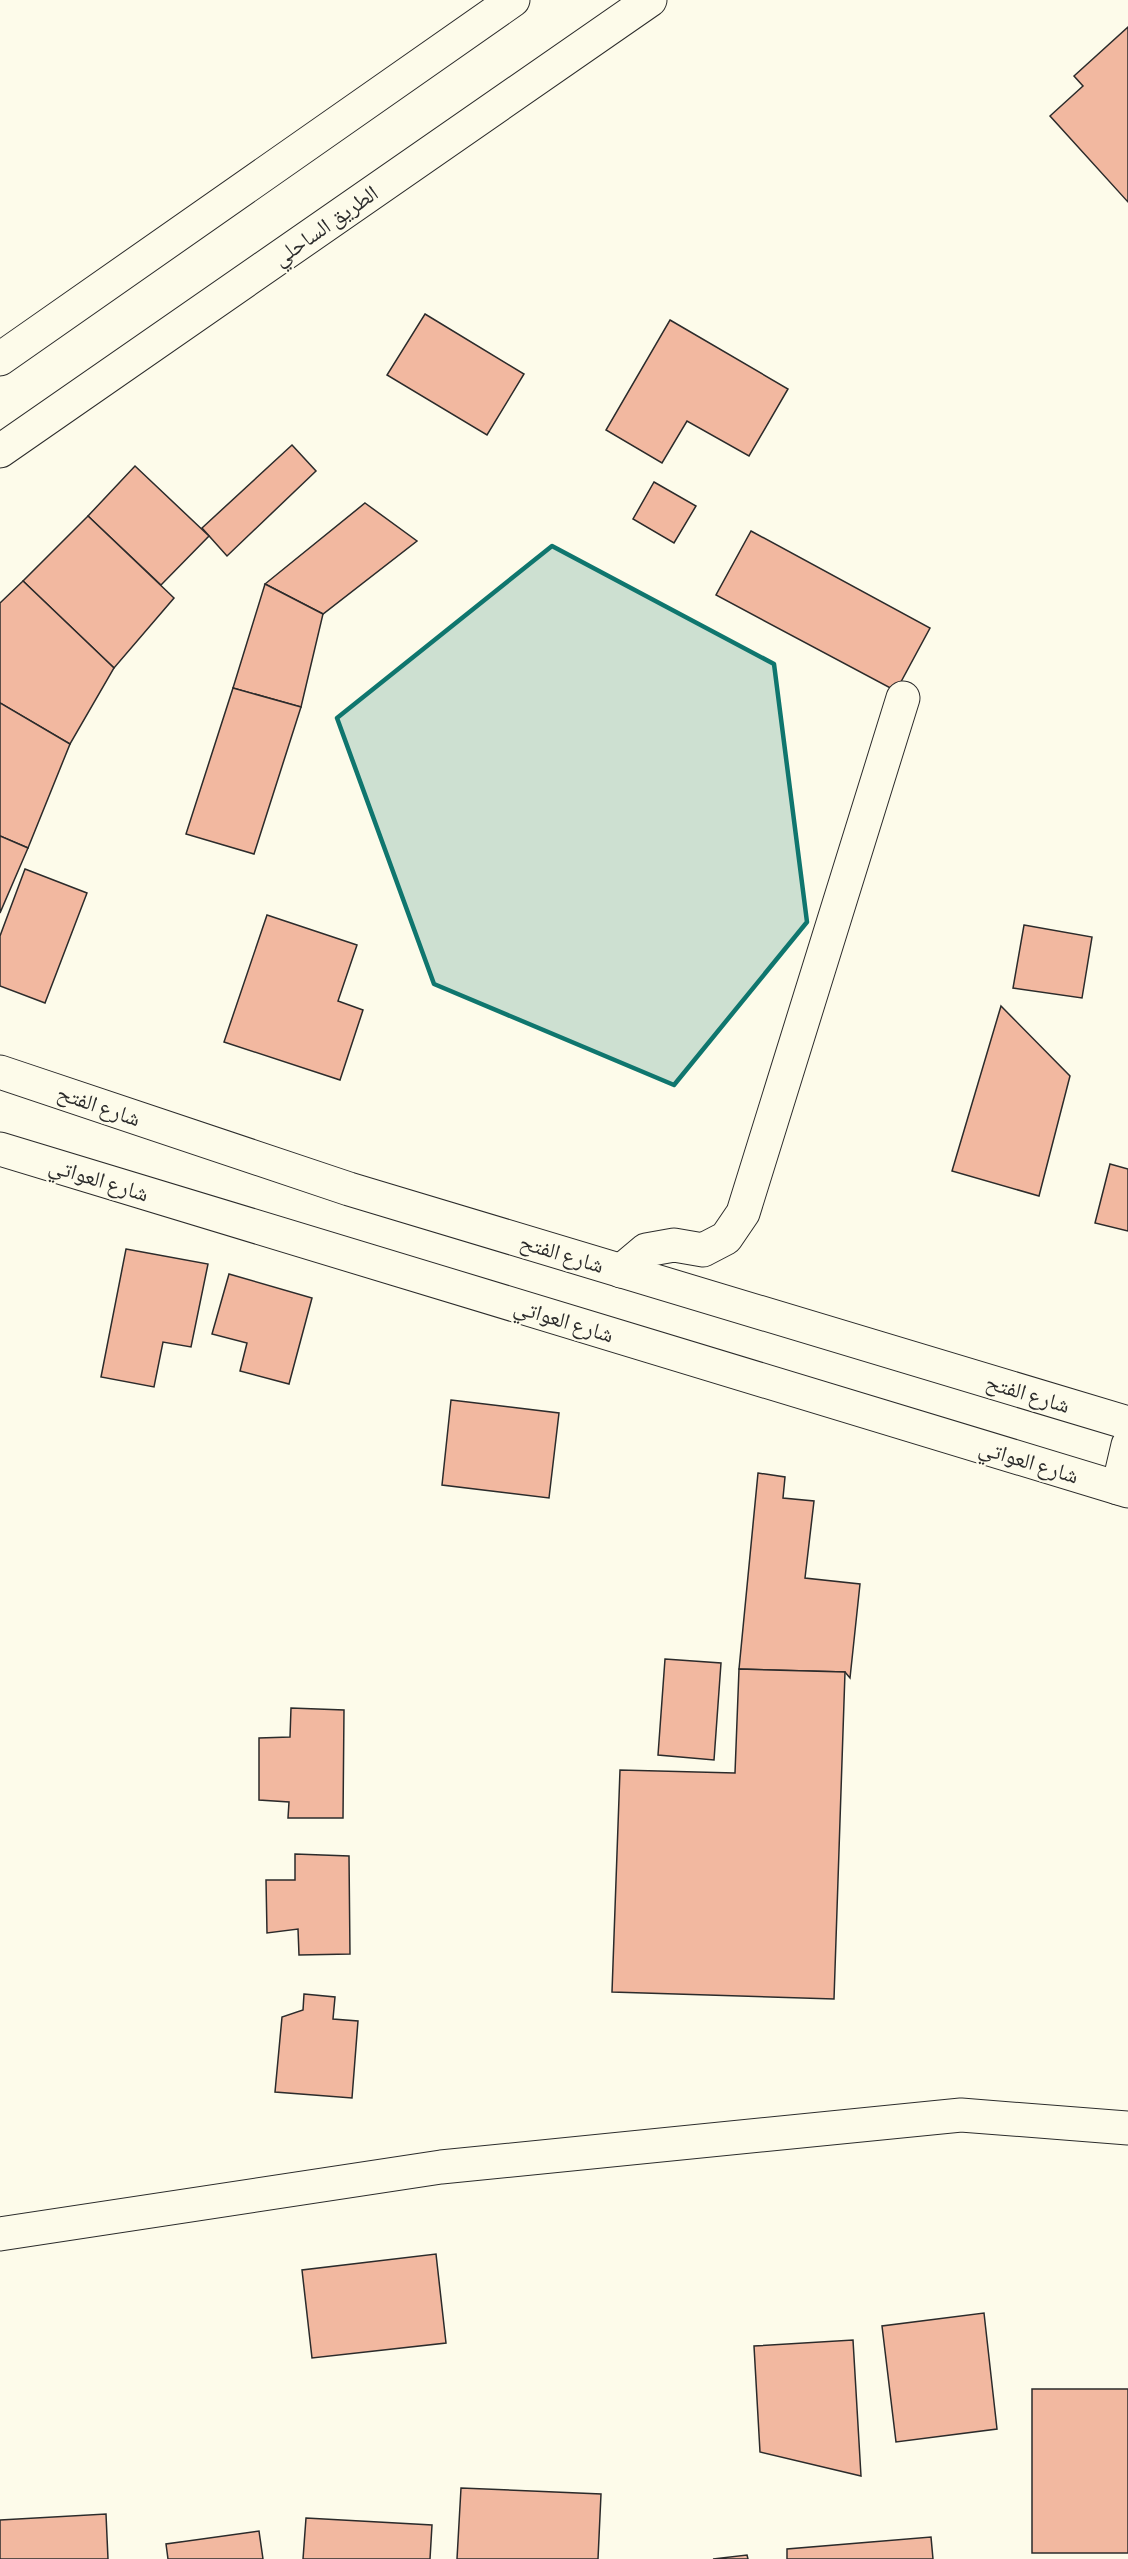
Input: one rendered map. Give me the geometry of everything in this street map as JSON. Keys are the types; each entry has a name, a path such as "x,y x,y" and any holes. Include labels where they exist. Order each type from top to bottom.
{"main road":[{"path":"0,359 513,0"},
{"name":"الطريق الساحلي","path":"0,451 650,0"},
{"path":"621,1271 645,1250 674,1245 703,1250 726,1238 743,1213 903,698"},
{"name":"شارع الفتح","path":"0,1072 349,1190 1128,1424"},
{"name":"شارع العواتي","path":"0,1149 1123,1489"},
{"path":"1123,1489 1128,1445"},
{"path":"0,2234 441,2168 961,2115 1128,2128"}],"highlighted area":[{"path":"552,546 774,664 807,922 674,1085 434,984 337,718"}],"building":[{"path":"1128,27 1128,202 1050,116 1083,86 1074,76"},
{"path":"425,314 524,374 487,435 387,375"},
{"path":"670,320 788,389 749,456 687,421 662,463 606,430"},
{"path":"292,445 316,471 227,556 202,528"},
{"path":"135,466 209,536 161,585 88,516"},
{"path":"654,482 696,506 674,543 633,519"},
{"path":"365,503 417,541 323,614 265,584"},
{"path":"88,516 174,598 114,668 23,581"},
{"path":"751,531 930,628 896,691 716,595"},
{"path":"23,581 114,668 70,744 0,703 0,603"},
{"path":"265,584 323,614 301,707 233,688"},
{"path":"233,688 301,707 254,854 186,834"},
{"path":"0,703 70,744 28,848 0,836"},
{"path":"0,836 28,848 0,913"},
{"path":"25,869 87,893 45,1003 0,986 0,936"},
{"path":"267,915 357,945 338,1001 363,1010 340,1080 224,1042"},
{"path":"1024,925 1092,937 1082,998 1013,988"},
{"path":"1001,1006 1070,1076 1039,1196 952,1171"},
{"path":"1110,1164 1128,1169 1128,1231 1095,1223"},
{"path":"126,1249 208,1264 191,1347 163,1342 154,1387 101,1377"},
{"path":"229,1274 312,1298 289,1384 240,1371 247,1343 212,1334"},
{"path":"451,1400 559,1413 549,1498 442,1485"},
{"path":"758,1473 785,1477 783,1498 814,1501 805,1578 860,1584 850,1678 845,1672 739,1669"},
{"path":"665,1659 721,1663 714,1760 658,1755"},
{"path":"739,1669 845,1672 834,1999 612,1992 620,1770 735,1773"},
{"path":"291,1708 344,1710 343,1818 288,1818 289,1802 259,1800 259,1738 290,1737"},
{"path":"295,1854 349,1856 350,1954 299,1955 298,1929 267,1933 266,1880 295,1880"},
{"path":"304,1994 335,1997 333,2019 358,2021 352,2098 275,2092 282,2017 303,2010"},
{"path":"436,2254 446,2343 312,2358 302,2270"},
{"path":"984,2313 997,2429 896,2442 882,2326"},
{"path":"853,2340 861,2476 760,2452 754,2346"},
{"path":"1032,2389 1128,2389 1128,2553 1032,2553"},
{"path":"461,2488 601,2494 598,2559 457,2559"},
{"path":"106,2514 108,2559 0,2559 0,2520"},
{"path":"306,2518 432,2525 430,2559 303,2559"},
{"path":"259,2531 263,2559 168,2559 166,2544"},
{"path":"931,2537 933,2559 787,2559 787,2549"},
{"path":"747,2555 748,2559 713,2559"}]}
